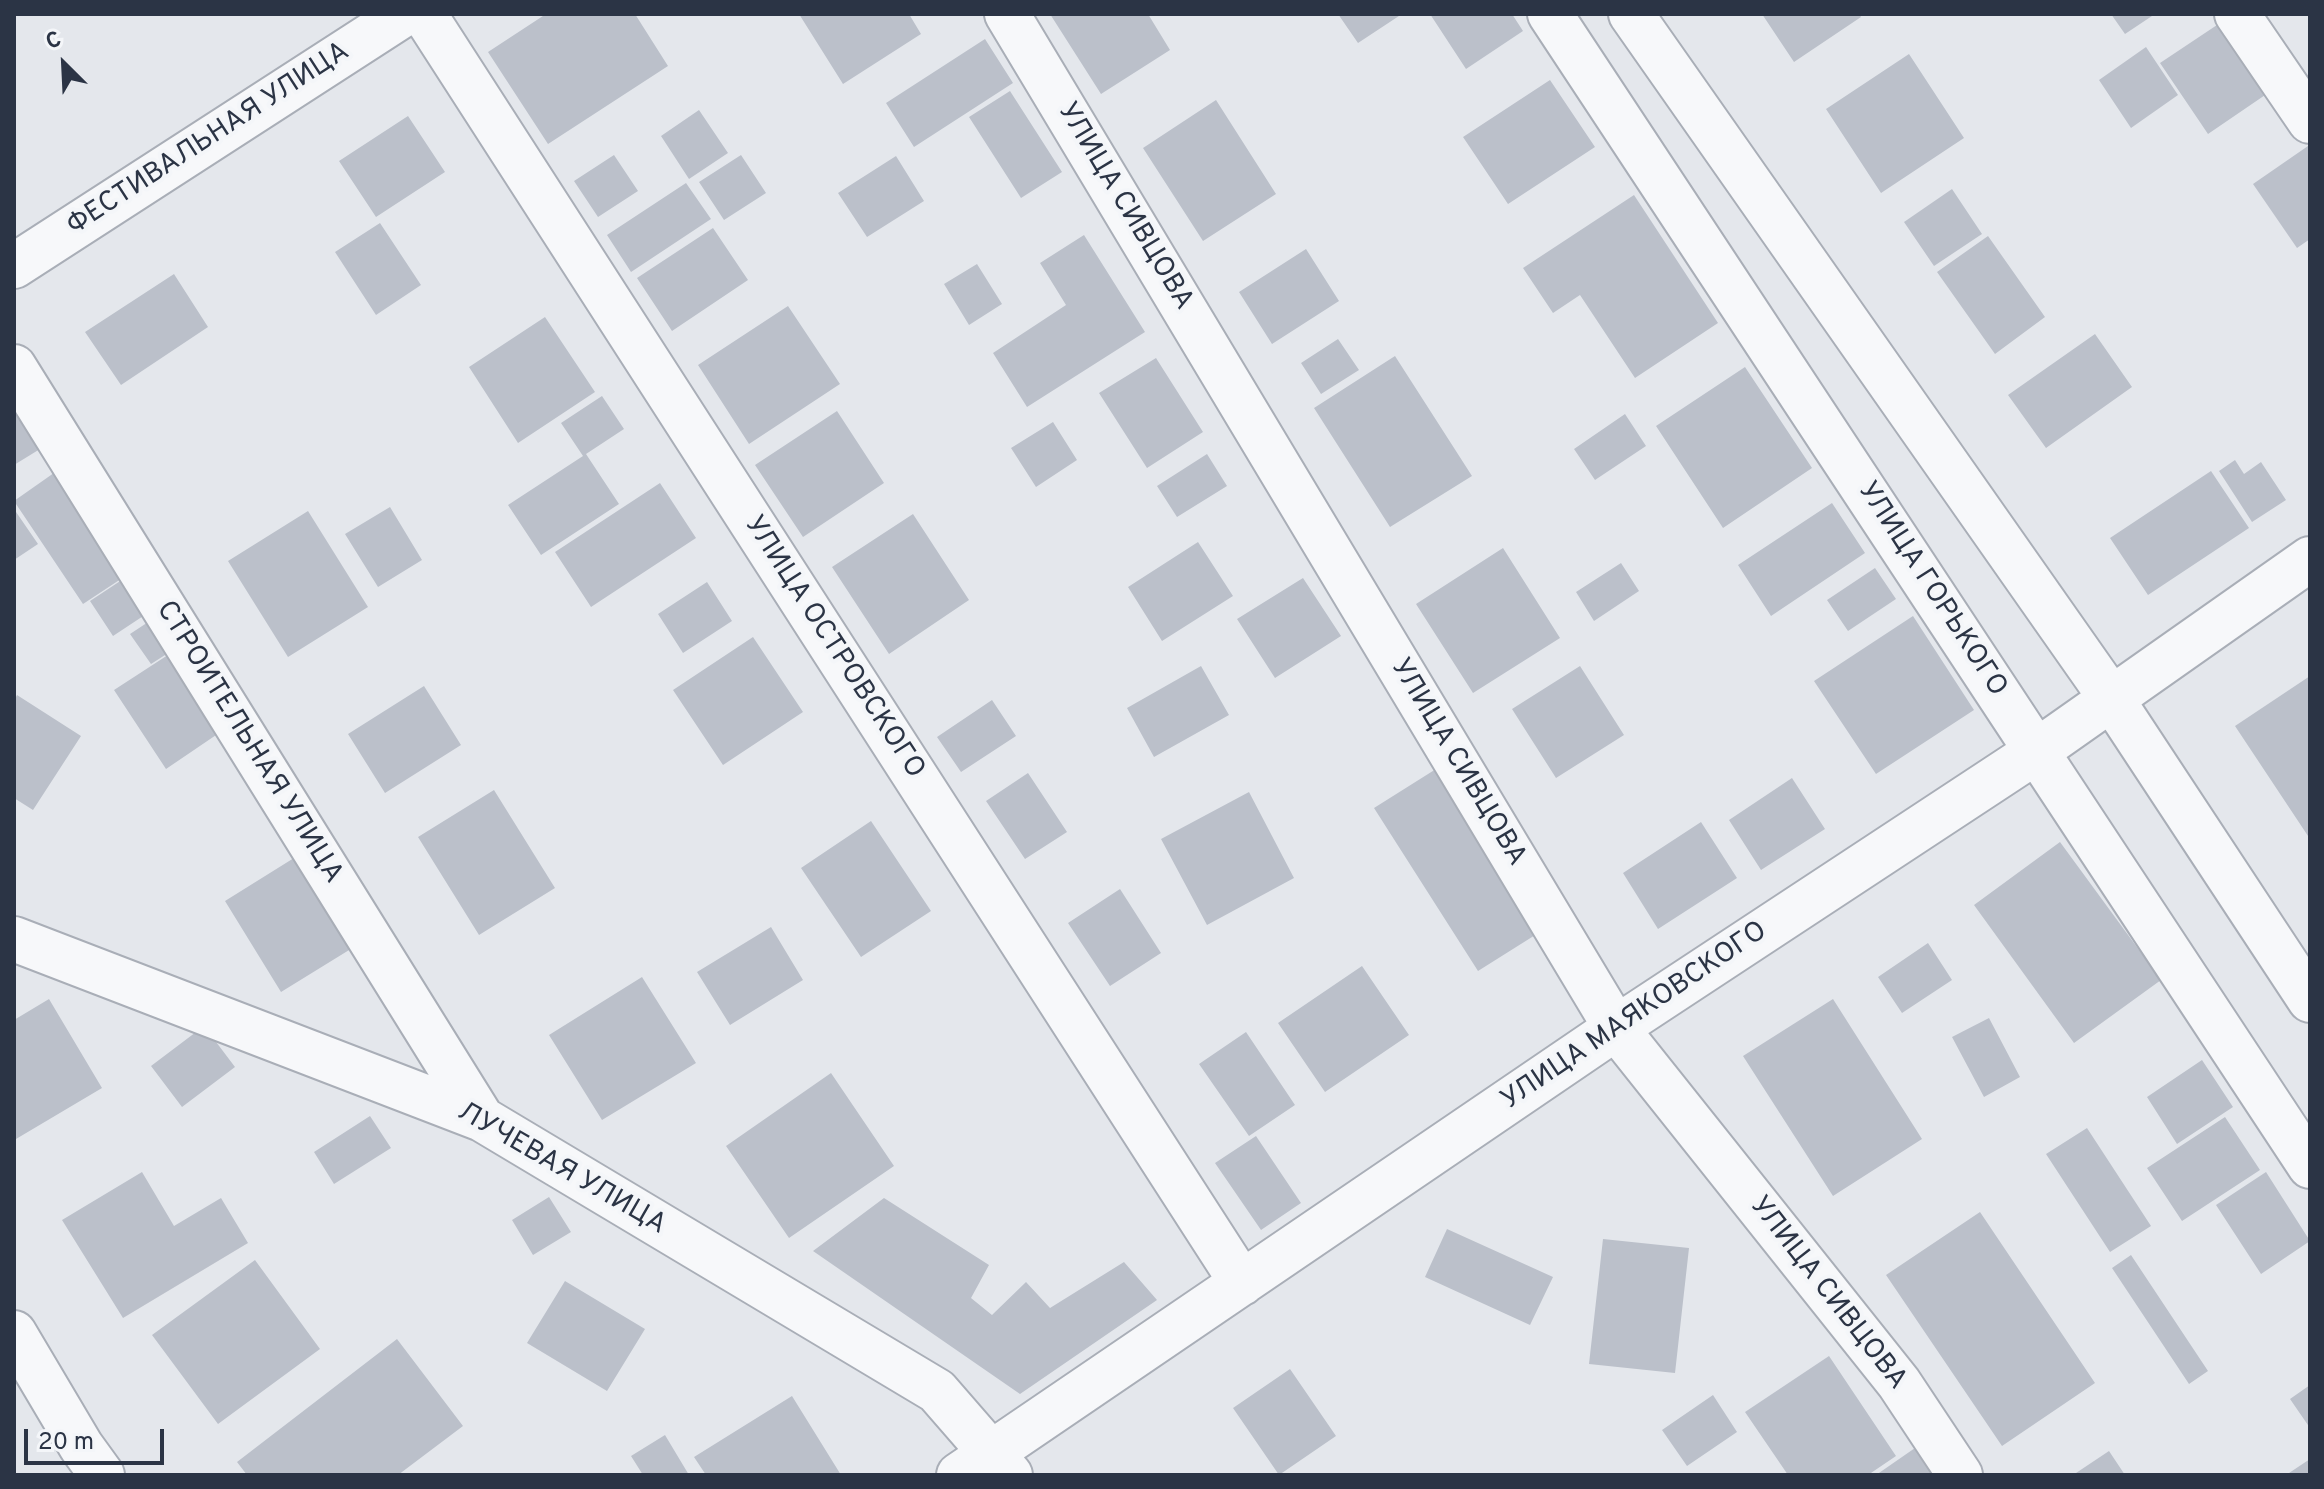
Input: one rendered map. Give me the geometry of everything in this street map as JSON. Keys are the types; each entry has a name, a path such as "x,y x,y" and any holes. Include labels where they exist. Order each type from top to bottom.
{"street":[{"name":"ФЕСТИВАЛЬНАЯ УЛИЦА","path":"14,266 404,14"},
{"name":"УЛИЦА ОСТРОВСКОГО","path":"424,14 1242,1283"},
{"name":"УЛИЦА СИВЦОВА","path":"1007,14 1616,1028 1899,1383 1960,1475"},
{"name":"УЛИЦА ГОРЬКОГО","path":"1550,14 2310,1166"},
{"path":"1631,14 2111,698 2310,1000"},
{"path":"2237,14 2310,121"},
{"name":"СТРОИТЕЛЬНАЯ УЛИЦА","path":"14,367 482,1119"},
{"name":"УЛИЦА МАЯКОВСКОГО","path":"987,1470 1242,1283 1616,1028 2037,751 2310,559"},
{"name":"ЛУЧЕВАЯ УЛИЦА","path":"14,939 482,1119 937,1391 987,1470"},
{"path":"14,1333 81,1446 102,1475"}],"building":[{"path":"546,14 635,14 668,66 548,144 488,52"},
{"path":"799,14 909,14 921,34 843,84"},
{"path":"1050,14 1148,14 1170,50 1101,94"},
{"path":"1338,14 1402,14 1358,43"},
{"path":"1430,14 1512,14 1523,31 1466,69"},
{"path":"1762,14 1859,14 1861,17 1794,62"},
{"path":"2111,14 2155,14 2125,34"},
{"path":"2223,21 2271,91 2208,134 2160,63"},
{"path":"985,39 1013,83 914,147 886,103"},
{"path":"2146,47 2178,95 2131,128 2099,80"},
{"path":"1909,54 1964,138 1881,193 1826,109"},
{"path":"1550,80 1595,147 1508,204 1463,137"},
{"path":"1010,91 1062,172 1021,198 969,117"},
{"path":"1216,100 1276,194 1203,241 1143,148"},
{"path":"699,110 728,153 689,179 661,136"},
{"path":"408,116 445,172 376,217 339,161"},
{"path":"2308,146 2310,239 2297,248 2253,184"},
{"path":"614,155 638,191 598,217 574,181"},
{"path":"741,155 766,193 724,220 699,182"},
{"path":"896,156 924,201 867,237 838,193"},
{"path":"686,183 711,219 631,272 607,235"},
{"path":"1952,189 1982,234 1934,266 1904,222"},
{"path":"1634,195 1718,323 1635,378 1580,295 1553,313 1523,268"},
{"path":"380,223 421,285 376,315 335,252"},
{"path":"713,228 748,280 672,331 637,278"},
{"path":"1084,235 1145,332 1027,407 993,353 1066,305 1040,263"},
{"path":"1988,236 2045,317 1995,354 1937,272"},
{"path":"1306,249 1339,301 1272,344 1239,292"},
{"path":"977,264 1002,304 969,325 944,284"},
{"path":"174,274 208,327 121,385 85,332"},
{"path":"788,306 840,384 749,444 698,365"},
{"path":"545,317 595,392 518,443 469,367"},
{"path":"2095,334 2132,387 2046,448 2008,395"},
{"path":"1338,339 1359,370 1321,394 1301,363"},
{"path":"1395,356 1472,476 1390,527 1314,408"},
{"path":"1156,358 1203,432 1147,468 1099,393"},
{"path":"1745,367 1812,468 1723,528 1656,426"},
{"path":"602,396 624,429 586,454 619,504 541,555 508,505 583,456 561,423"},
{"path":"14,410 40,449 14,465"},
{"path":"837,411 884,483 803,537 755,465"},
{"path":"1625,414 1646,446 1595,480 1574,449"},
{"path":"1053,422 1077,460 1036,487 1011,448"},
{"path":"1207,454 1227,486 1177,517 1157,486"},
{"path":"2235,460 2244,474 2261,462 2286,500 2252,522 2219,471"},
{"path":"61,468 130,573 83,604 14,501"},
{"path":"2211,471 2249,528 2148,595 2110,538"},
{"path":"660,483 696,538 591,607 555,552"},
{"path":"1832,503 1865,553 1771,616 1738,565"},
{"path":"390,507 422,560 378,587 345,534"},
{"path":"14,509 38,544 14,560"},
{"path":"308,511 368,607 288,657 228,561"},
{"path":"913,514 969,600 889,654 832,567"},
{"path":"1198,542 1233,596 1162,641 1128,587"},
{"path":"1503,548 1560,638 1473,693 1416,604"},
{"path":"149,562 172,597 113,636 90,601"},
{"path":"1621,563 1639,591 1594,621 1576,592"},
{"path":"1875,568 1896,599 1848,631 1827,600"},
{"path":"1303,578 1341,636 1275,678 1237,619"},
{"path":"707,582 732,621 683,653 658,614"},
{"path":"177,603 198,634 151,664 130,634"},
{"path":"1913,616 1974,710 1876,774 1814,681"},
{"path":"753,637 803,712 723,765 673,690"},
{"path":"171,653 222,731 166,769 114,690"},
{"path":"1201,666 1229,715 1154,757 1127,708"},
{"path":"1580,666 1624,735 1556,778 1512,709"},
{"path":"2310,676 2310,839 2235,726"},
{"path":"424,686 461,745 385,793 348,734"},
{"path":"17,695 81,736 33,810 14,798 14,701"},
{"path":"992,700 1016,736 961,772 937,737"},
{"path":"1436,769 1540,932 1478,971 1374,808"},
{"path":"1028,773 1067,832 1025,859 986,801"},
{"path":"1792,778 1825,829 1761,870 1729,820"},
{"path":"494,790 555,888 479,935 418,837"},
{"path":"1249,792 1294,878 1207,925 1161,839"},
{"path":"871,821 931,911 861,957 801,868"},
{"path":"1701,822 1737,878 1658,929 1623,873"},
{"path":"2060,842 2161,980 2074,1043 1974,905"},
{"path":"310,848 367,939 281,992 225,901"},
{"path":"1120,889 1161,953 1110,986 1068,923"},
{"path":"771,927 803,980 730,1025 697,972"},
{"path":"1928,943 1952,980 1902,1013 1878,977"},
{"path":"1362,966 1409,1035 1325,1092 1278,1023"},
{"path":"642,977 696,1063 602,1120 549,1035"},
{"path":"49,999 102,1088 16,1139 14,1020"},
{"path":"1833,999 1922,1139 1833,1196 1743,1056"},
{"path":"1989,1018 2020,1077 1984,1097 1952,1037"},
{"path":"204,1026 235,1067 182,1107 151,1066"},
{"path":"1246,1032 1295,1105 1249,1136 1199,1064"},
{"path":"2202,1060 2233,1107 2177,1144 2147,1097"},
{"path":"831,1073 894,1166 789,1238 726,1146"},
{"path":"370,1116 391,1148 334,1184 314,1152"},
{"path":"2225,1117 2260,1170 2182,1221 2147,1168"},
{"path":"2087,1128 2151,1226 2110,1252 2046,1154"},
{"path":"1256,1136 1301,1203 1261,1230 1215,1163"},
{"path":"142,1172 174,1226 221,1198 248,1243 123,1318 62,1220"},
{"path":"2266,1172 2310,1241 2261,1274 2216,1205"},
{"path":"549,1197 571,1232 533,1255 512,1220"},
{"path":"884,1198 989,1265 971,1298 992,1315 1026,1282 1050,1308 1124,1262 1157,1300 1020,1394 813,1251"},
{"path":"1980,1212 2095,1383 2002,1446 1886,1275"},
{"path":"1447,1229 1553,1277 1530,1325 1425,1277"},
{"path":"1603,1239 1689,1248 1675,1373 1589,1364"},
{"path":"2131,1255 2208,1371 2189,1384 2112,1268"},
{"path":"255,1260 320,1349 218,1424 152,1335"},
{"path":"565,1281 645,1329 607,1391 527,1343"},
{"path":"397,1339 463,1426 398,1475 247,1475 237,1462"},
{"path":"1829,1356 1896,1456 1868,1475 1788,1475 1745,1412"},
{"path":"1290,1369 1336,1436 1279,1475 1233,1408"},
{"path":"2310,1385 2310,1428 2290,1399"},
{"path":"1713,1395 1737,1432 1687,1466 1662,1430"},
{"path":"792,1396 841,1475 706,1475 694,1457"},
{"path":"665,1435 689,1475 643,1475 631,1456"},
{"path":"1915,1448 1933,1475 1876,1475"},
{"path":"2109,1451 2125,1475 2073,1475"},
{"path":"2310,1459 2310,1475 2286,1475"}]}
